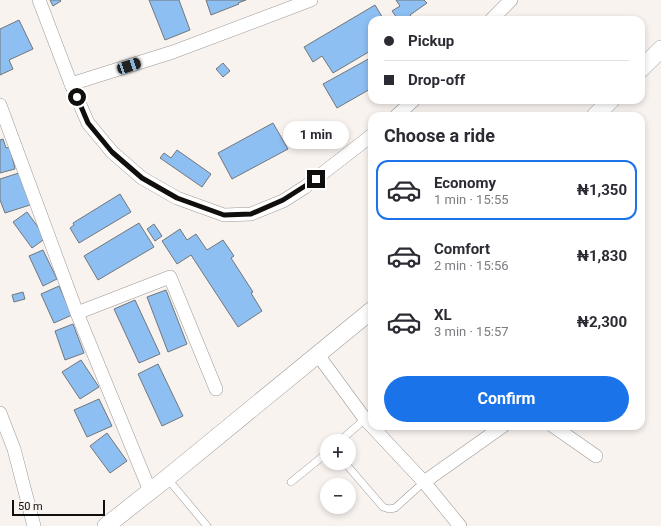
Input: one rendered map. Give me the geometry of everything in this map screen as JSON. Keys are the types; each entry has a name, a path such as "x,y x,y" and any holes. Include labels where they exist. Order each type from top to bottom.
{"street":[{"path":"39,0 71,84 88,123 112,152 142,178 177,198 224,215 251,214 283,200 305,187 368,138"},
{"path":"71,84 173,52 311,0"},
{"path":"495,16 511,0"},
{"path":"645,65 661,49"},
{"path":"400,112 410,104"},
{"path":"599,112 607,104"},
{"path":"0,105 77,313 150,491"},
{"path":"77,313 170,277 216,389"},
{"path":"106,526 368,313"},
{"path":"318,355 368,422"},
{"path":"0,412 14,449 34,526"},
{"path":"375,430 424,482 460,526"},
{"path":"424,482 497,430"},
{"path":"559,430 596,456"}],"lane":[{"path":"348,434 365,419"},
{"path":"291,482 320,459"},
{"path":"351,470 383,506 389,509 395,508 424,482"},
{"path":"167,478 207,526"}],"building":[{"path":"50,0 60,0 61,1 53,6"},
{"path":"149,0 179,0 190,30 165,40"},
{"path":"206,0 246,0 211,15"},
{"path":"396,0 424,0 427,3 411,16 396,16 392,11 400,6"},
{"path":"375,5 382,16 368,16 368,52 333,73 322,56 313,62 304,47"},
{"path":"19,20 33,49 9,60 13,69 0,75 0,29"},
{"path":"368,59 368,90 337,108 323,84"},
{"path":"223,63 230,71 223,77 216,69"},
{"path":"273,123 288,149 232,179 218,153"},
{"path":"3,139 6,148 10,147 15,169 0,173 0,140"},
{"path":"177,150 211,174 202,187 160,158 164,153 171,158"},
{"path":"22,172 33,204 5,213 0,200 0,179"},
{"path":"120,194 131,212 79,243 70,228 74,225 73,223"},
{"path":"27,212 46,238 32,248 13,222"},
{"path":"139,223 154,247 98,280 84,256"},
{"path":"154,224 162,236 155,241 147,229"},
{"path":"180,229 187,240 196,234 207,250 223,240 234,256 231,258 253,292 251,293 262,311 238,327 191,255 177,264 162,241"},
{"path":"43,250 57,279 43,286 29,256"},
{"path":"59,286 72,315 54,323 41,294"},
{"path":"166,290 187,344 168,352 147,297"},
{"path":"23,292 25,299 14,302 12,295"},
{"path":"135,300 160,354 139,363 114,309"},
{"path":"73,324 84,353 65,360 55,331"},
{"path":"81,360 99,387 80,399 62,372"},
{"path":"158,364 183,416 162,426 138,374"},
{"path":"99,399 112,426 87,437 74,410"},
{"path":"107,433 127,461 110,473 90,446"}],"route":[{"path":"77,97 88,123 112,152 142,178 177,198 224,215 251,214 283,200 316,179"}]}
